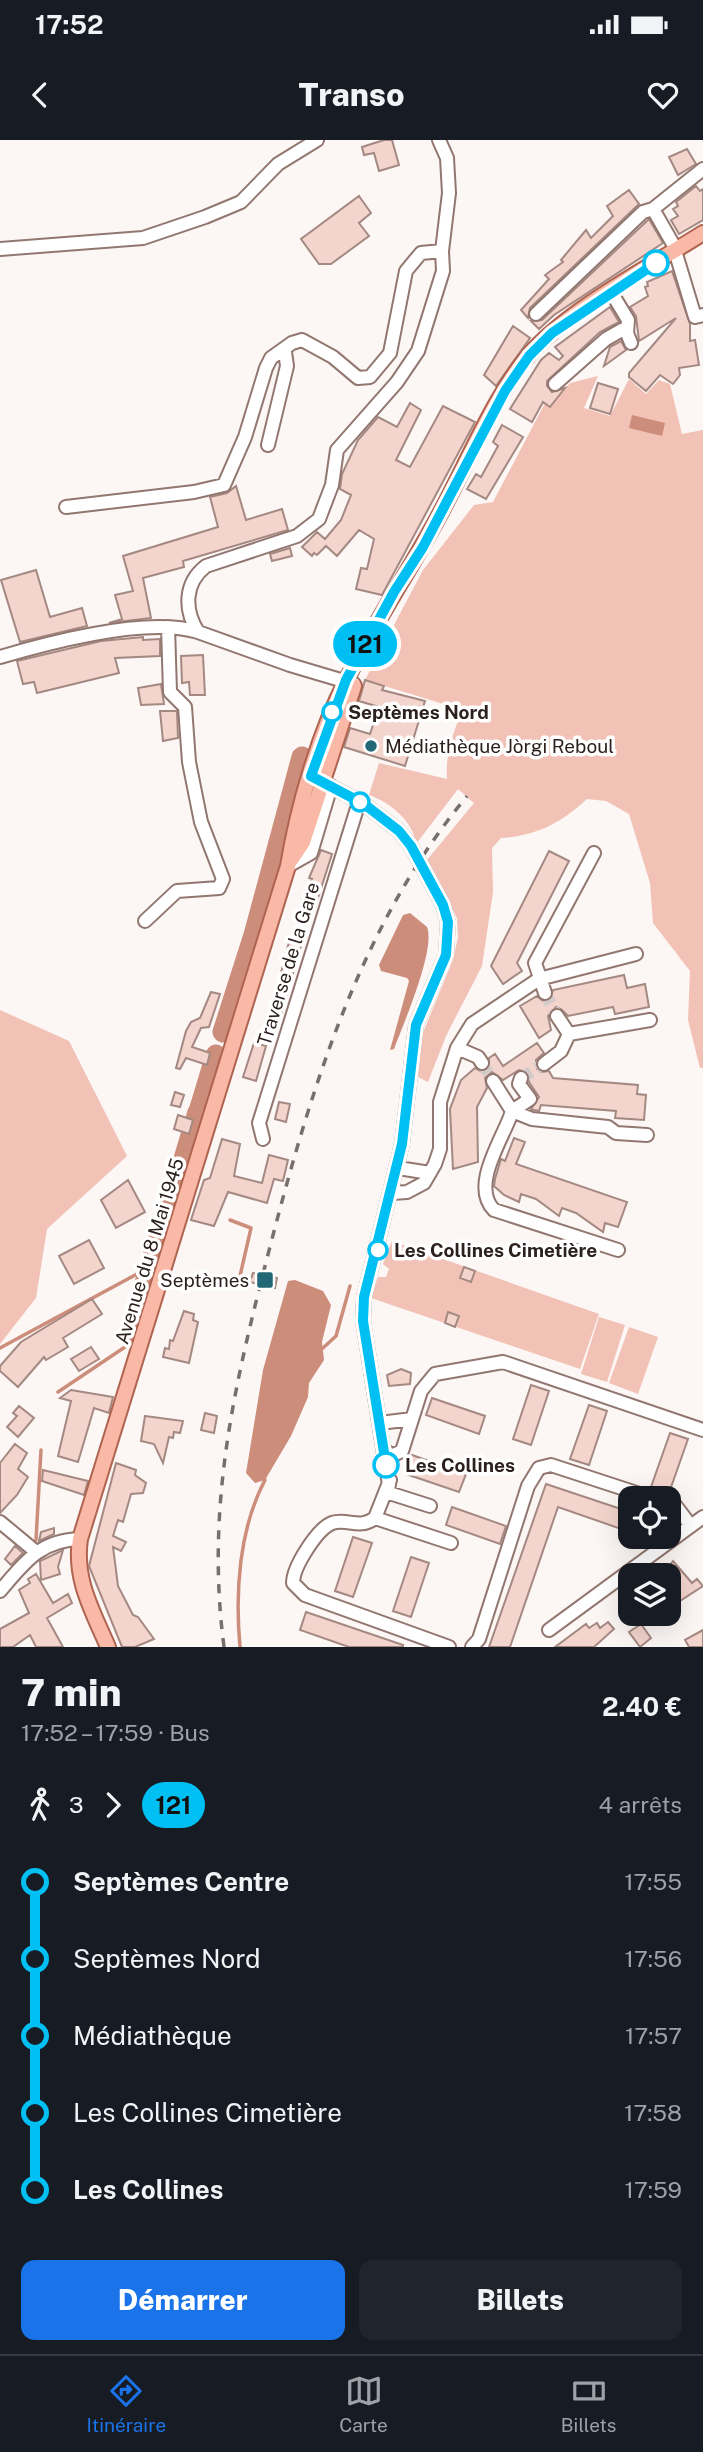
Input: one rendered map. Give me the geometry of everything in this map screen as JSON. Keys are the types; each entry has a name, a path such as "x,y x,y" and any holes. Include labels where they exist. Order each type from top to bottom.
{"main road":[{"name":"Avenue du 8 Mai 1945","path":"108,1647 79,1579 77,1561 80,1539 288,866 321,781 350,682 394,592 423,547 505,391 529,356 552,333 703,233"}],"street":[{"path":"0,249 143,238 205,217 241,202 278,164 317,140"},
{"path":"198,632 188,607 194,575 206,566 297,536 319,519 332,485 337,450 397,382 418,351 443,271 442,251 449,193 447,158 439,140"},
{"path":"536,314 643,212 653,209 703,169"},
{"path":"653,209 675,251 699,316"},
{"path":"66,507 194,492 224,485 245,437 271,358 285,352 292,343 302,340 333,357 358,378 370,377 390,353 406,271 421,253 442,251"},
{"path":"611,292 628,320 631,343"},
{"path":"555,384 606,339 627,327"},
{"path":"268,445 287,366 285,352"},
{"path":"145,921 177,891 213,890 219,888 223,879 201,822 189,762 185,707 170,692 168,627"},
{"path":"0,657 105,632 168,627 198,632 290,665 350,682"},
{"path":"288,866 311,853 321,781 359,802 399,831 411,846 443,905 448,922 446,955 416,1025 408,1114 398,1168 364,1297 363,1321 384,1449 387,1489"},
{"name":"Traverse de la Gare","path":"263,1139 259,1123 359,802"},
{"path":"545,993 535,963 594,853"},
{"path":"392,1193 424,1183 430,1172 440,1149 440,1102 457,1048 472,1024 540,979 636,954"},
{"path":"557,1016 569,1034"},
{"path":"569,1034 650,1020"},
{"path":"544,1064 561,1051 569,1034"},
{"path":"457,1048 478,1057 482,1063"},
{"path":"521,1078 519,1084 530,1099 512,1111 483,1186 487,1202 494,1210 618,1250"},
{"path":"494,1081 512,1111 532,1119 608,1127 616,1133 647,1135"},
{"path":"398,1168 430,1172"},
{"path":"449,1647 304,1595 293,1583 295,1566 325,1527 342,1522 360,1526 375,1518 421,1391 435,1374 503,1362 703,1430"},
{"path":"380,1423 412,1419"},
{"path":"384,1449 391,1455 398,1455"},
{"path":"472,1647 479,1639 528,1486 539,1468 551,1465 618,1487"},
{"path":"387,1489 430,1506"},
{"path":"681,1514 691,1526"},
{"path":"549,1629 703,1517"},
{"path":"375,1518 451,1543"},
{"path":"0,1522 35,1551"},
{"path":"0,1591 35,1551 48,1544 80,1539"}],"shaded area":[{"path":"598,376 584,408 610,416 629,379 646,394 659,380 670,384 682,434 703,430 703,1068 700,1068 688,1020 690,971 653,923 650,883 629,814 606,801 587,799 568,815 547,827 501,838 492,848 493,892 482,966 446,1036 428,1082 418,1077 422,1035 453,960 458,937 457,918 427,860 474,803 458,789 416,844 406,820 385,803 369,795 379,763 447,779 450,743 463,710 365,680 423,570 474,505 493,502 545,403 551,406 570,383"},
{"path":"632,415 665,423 662,436 629,428"},
{"path":"410,913 427,927 427,952 411,1006 394,1049 390,1050 409,981 407,978 381,971 379,965 403,915"},
{"path":"0,1010 69,1041 127,1156 47,1229 36,1298 0,1344"},
{"path":"392,1241 599,1314 580,1369 371,1298 378,1277 386,1277 389,1269 383,1264"},
{"path":"295,1280 323,1291 331,1305 322,1342 324,1360 309,1383 308,1397 291,1436 265,1480 255,1483 246,1473 263,1370 288,1281"},
{"path":"599,1317 625,1325 607,1382 581,1374"},
{"path":"629,1327 658,1337 638,1394 609,1383"}],"building":[{"path":"392,140 399,165 379,171 374,153 364,155 362,147"},
{"path":"687,149 696,164 678,175 669,157"},
{"path":"696,186 700,191 703,189 703,220 679,234 671,220 678,216 673,209 678,206 676,202"},
{"path":"629,190 639,204 530,308 528,318 521,310 549,279 545,275 563,262 561,260 586,230 591,238 613,216 607,206"},
{"path":"359,196 371,213 359,223 369,236 331,264 319,264 301,239"},
{"path":"649,219 663,243 554,315 539,329 531,321 542,320"},
{"path":"672,271 690,324 690,341 695,340 699,365 679,368 680,375 673,384 660,375 646,391 629,377 629,373 676,318 639,341 636,316 630,307 648,296 645,287 648,286 647,282"},
{"path":"610,307 619,322 600,332 547,381 552,392 565,388 550,407 543,402 532,422 510,409 541,360 549,353 559,360 563,356 555,347"},
{"path":"513,326 530,338 496,386 484,375"},
{"path":"621,341 626,350 604,366 610,347"},
{"path":"598,383 618,389 610,414 590,408"},
{"path":"410,403 421,410 396,460 410,467 443,406 475,422 382,595 356,589 361,568 367,569 374,539 359,530 337,556 326,546 312,556 302,547 317,532 325,539 341,520 351,495 340,489 342,474 358,440 378,417 397,427"},
{"path":"502,425 523,437 486,499 467,489 476,474 481,477 498,446 493,442"},
{"path":"236,486 246,520 282,509 288,530 183,561 184,567 143,578 151,618 109,623 122,619 115,595 133,591 123,556 218,527 210,497 227,493"},
{"path":"290,548 292,556 272,561 270,554"},
{"path":"36,570 50,617 82,608 87,626 20,642 1,580"},
{"path":"143,637 143,640 160,639 160,656 115,658 119,673 37,693 34,682 23,684 17,661 101,641"},
{"path":"203,655 205,695 190,695 189,682 182,683 181,656"},
{"path":"365,680 384,686 382,690 425,701 405,766 344,747 350,728 370,734 379,707 359,701"},
{"path":"161,684 164,704 141,705 138,688"},
{"path":"160,711 177,711 178,738 163,741"},
{"path":"321,850 332,854 315,907 305,904 312,879 309,878"},
{"path":"549,851 569,861 517,963 522,971 503,984 491,966"},
{"path":"289,942 301,946 281,1014 271,1011"},
{"path":"624,975 627,988 645,984 649,1007 615,1014 613,1007 568,1016 556,1007 548,1016 551,1030 539,1038 520,1006 537,996 548,1001 553,990"},
{"path":"211,992 220,994 209,1027 201,1028 192,1047 210,1053 207,1065 186,1058 180,1069 176,1068 186,1031 191,1022 200,1018"},
{"path":"254,1043 266,1046 256,1081 243,1077"},
{"path":"537,1043 544,1053 536,1060 537,1069 541,1072 549,1071 553,1078 638,1085 637,1094 646,1095 644,1120 615,1118 616,1111 541,1105 539,1111 534,1110 531,1109 539,1097 529,1082 527,1072 519,1070 503,1080 492,1072 485,1078 487,1088 477,1107 478,1162 453,1169 450,1109 461,1080 475,1068 482,1072 487,1070 489,1058 495,1054 503,1066"},
{"path":"175,1092 184,1095 180,1107 171,1105"},
{"path":"279,1102 290,1104 286,1122 275,1119"},
{"path":"178,1115 193,1120 189,1134 174,1129"},
{"path":"514,1138 525,1142 516,1164 627,1202 618,1227 605,1223 603,1232 576,1213 562,1208 559,1216 536,1199 521,1194 519,1202 504,1195 494,1186 495,1179 501,1159 505,1161"},
{"path":"222,1139 240,1144 234,1176 262,1183 269,1155 288,1160 283,1181 274,1179 267,1203 228,1192 214,1226 191,1220 204,1180 210,1178"},
{"path":"128,1180 145,1212 116,1228 101,1200"},
{"path":"89,1240 104,1268 74,1284 59,1256"},
{"path":"464,1267 475,1271 471,1282 460,1278"},
{"path":"253,1273 277,1278 275,1288 250,1282"},
{"path":"92,1299 102,1314 63,1338 68,1347 46,1360 44,1357 18,1387 0,1371 0,1366 21,1342"},
{"path":"184,1311 194,1314 193,1320 198,1322 189,1363 163,1357 165,1348 169,1349 170,1340 173,1341"},
{"path":"448,1312 459,1316 455,1327 445,1323"},
{"path":"91,1347 99,1359 79,1371 71,1359"},
{"path":"401,1369 411,1373 410,1384 389,1386 387,1375"},
{"path":"531,1385 549,1391 531,1445 513,1439"},
{"path":"71,1390 113,1397 109,1413 94,1408 78,1462 58,1456 71,1401 60,1398"},
{"path":"432,1398 485,1416 479,1434 426,1415"},
{"path":"589,1405 607,1411 589,1465 570,1459"},
{"path":"19,1406 34,1418 18,1437 7,1427 17,1416 13,1413"},
{"path":"205,1413 217,1416 214,1433 201,1430"},
{"path":"145,1416 183,1421 180,1433 174,1432 173,1438 169,1437 163,1463 154,1444 141,1441"},
{"path":"670,1433 688,1439 671,1486 651,1486"},
{"path":"15,1444 27,1453 18,1469 28,1477 17,1495 0,1513 0,1463"},
{"path":"412,1455 466,1474 459,1492 406,1474"},
{"path":"116,1463 136,1470 135,1475 146,1483 143,1493 131,1494 123,1522 118,1520 113,1536 126,1542 121,1551 113,1547 118,1586 133,1615 138,1617 154,1639 135,1647 122,1647 89,1566"},
{"path":"43,1470 88,1481 84,1495 42,1481"},
{"path":"546,1484 618,1508 618,1528 558,1507 510,1647 489,1647"},
{"path":"452,1507 506,1526 500,1544 446,1525"},
{"path":"54,1528 54,1534 39,1541 41,1532"},
{"path":"353,1537 372,1543 353,1597 335,1591"},
{"path":"15,1546 23,1553 11,1565 5,1559"},
{"path":"63,1550 58,1567 60,1574 41,1580 40,1561"},
{"path":"411,1557 429,1563 411,1617 393,1611"},
{"path":"681,1570 692,1583 697,1579 703,1586 681,1600"},
{"path":"36,1574 53,1603 68,1594 72,1603 47,1618 63,1647 36,1647 30,1635 13,1647 0,1647 0,1629 29,1613 19,1590 30,1583 28,1579"},
{"path":"306,1612 403,1647 349,1647 300,1630"},
{"path":"608,1622 614,1629 594,1647 555,1647 586,1624 589,1628 597,1623 600,1628"},
{"path":"642,1626 651,1638 640,1647 629,1632"},
{"path":"703,1630 703,1647 689,1647 685,1640"}],"waterway":[{"path":"223,1032 254,935 302,757"},
{"path":"200,1108 216,1055"},
{"path":"178,1179 198,1112"},
{"path":"137,1309 173,1192"},
{"path":"230,1220 251,1228 240,1276"},
{"path":"0,1348 150,1267"},
{"path":"323,1348 336,1336 350,1286"},
{"path":"130,1337 133,1323"},
{"path":"58,1392 128,1345"},
{"path":"36,1540 41,1450"},
{"path":"240,1647 238,1605 244,1540 249,1519 265,1480"}],"tunnel":[{"path":"545,993 557,1016"},
{"path":"482,1063 493,1081"},
{"path":"521,1078 544,1064"}],"railway":[{"path":"224,1647 218,1542 227,1441 247,1341 288,1180 324,1063 370,951 398,897 430,845 467,796"}],"bus line":[{"name":"121","path":"386,1465 363,1321 364,1297 392,1193 408,1114 416,1025 446,955 448,922 443,905 411,846 399,831 364,804 311,776 346,680 394,592 423,547 505,391 529,356 552,333 656,263"}],"place":[{"name":"Septèmes Nord","path":"332,712"},
{"name":"Médiathèque Jòrgi Reboul","path":"371,746"},
{"name":"Les Collines Cimetière","path":"378,1250"},
{"name":"Septèmes","path":"265,1280"},
{"name":"Les Collines","path":"386,1465"}]}
